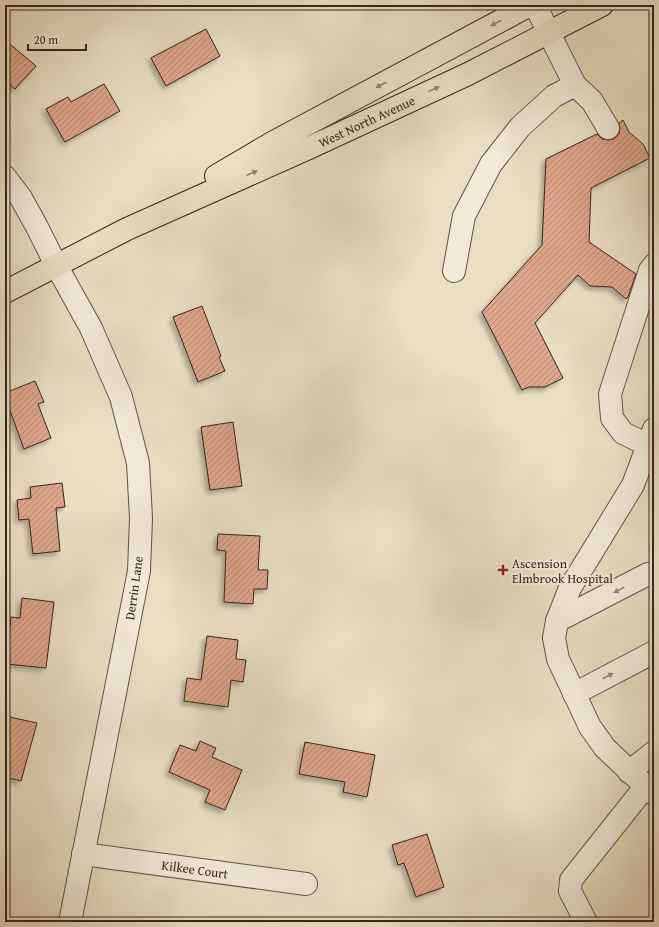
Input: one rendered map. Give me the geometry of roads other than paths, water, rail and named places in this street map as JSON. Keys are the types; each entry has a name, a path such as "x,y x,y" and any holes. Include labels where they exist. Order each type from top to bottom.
{"main road":[{"name":"West North Avenue","path":"127,229 272,143 530,5"},
{"name":"West North Avenue","path":"5,292 127,229 468,74 602,5"}],"street":[{"path":"535,5 575,85 592,101 608,128"},
{"path":"454,271 464,216 491,164 520,127 554,96 575,85"},
{"name":"Derrin Lane","path":"5,177 20,198 37,227 91,328 121,397 138,464 141,518 139,572 70,922"},
{"path":"643,784 605,748 590,726 558,659 554,638 557,621 570,588 633,485 651,437 623,433 612,418 610,394 650,270 654,265"},
{"path":"557,621 648,574 654,575"},
{"path":"574,694 654,652"},
{"path":"586,922 570,891 571,880 643,784 654,752"},
{"name":"Kilkee Court","path":"84,854 306,884"}],"place":[{"name":"Ascension Elmbrook Hospital","path":"503,570"}]}
